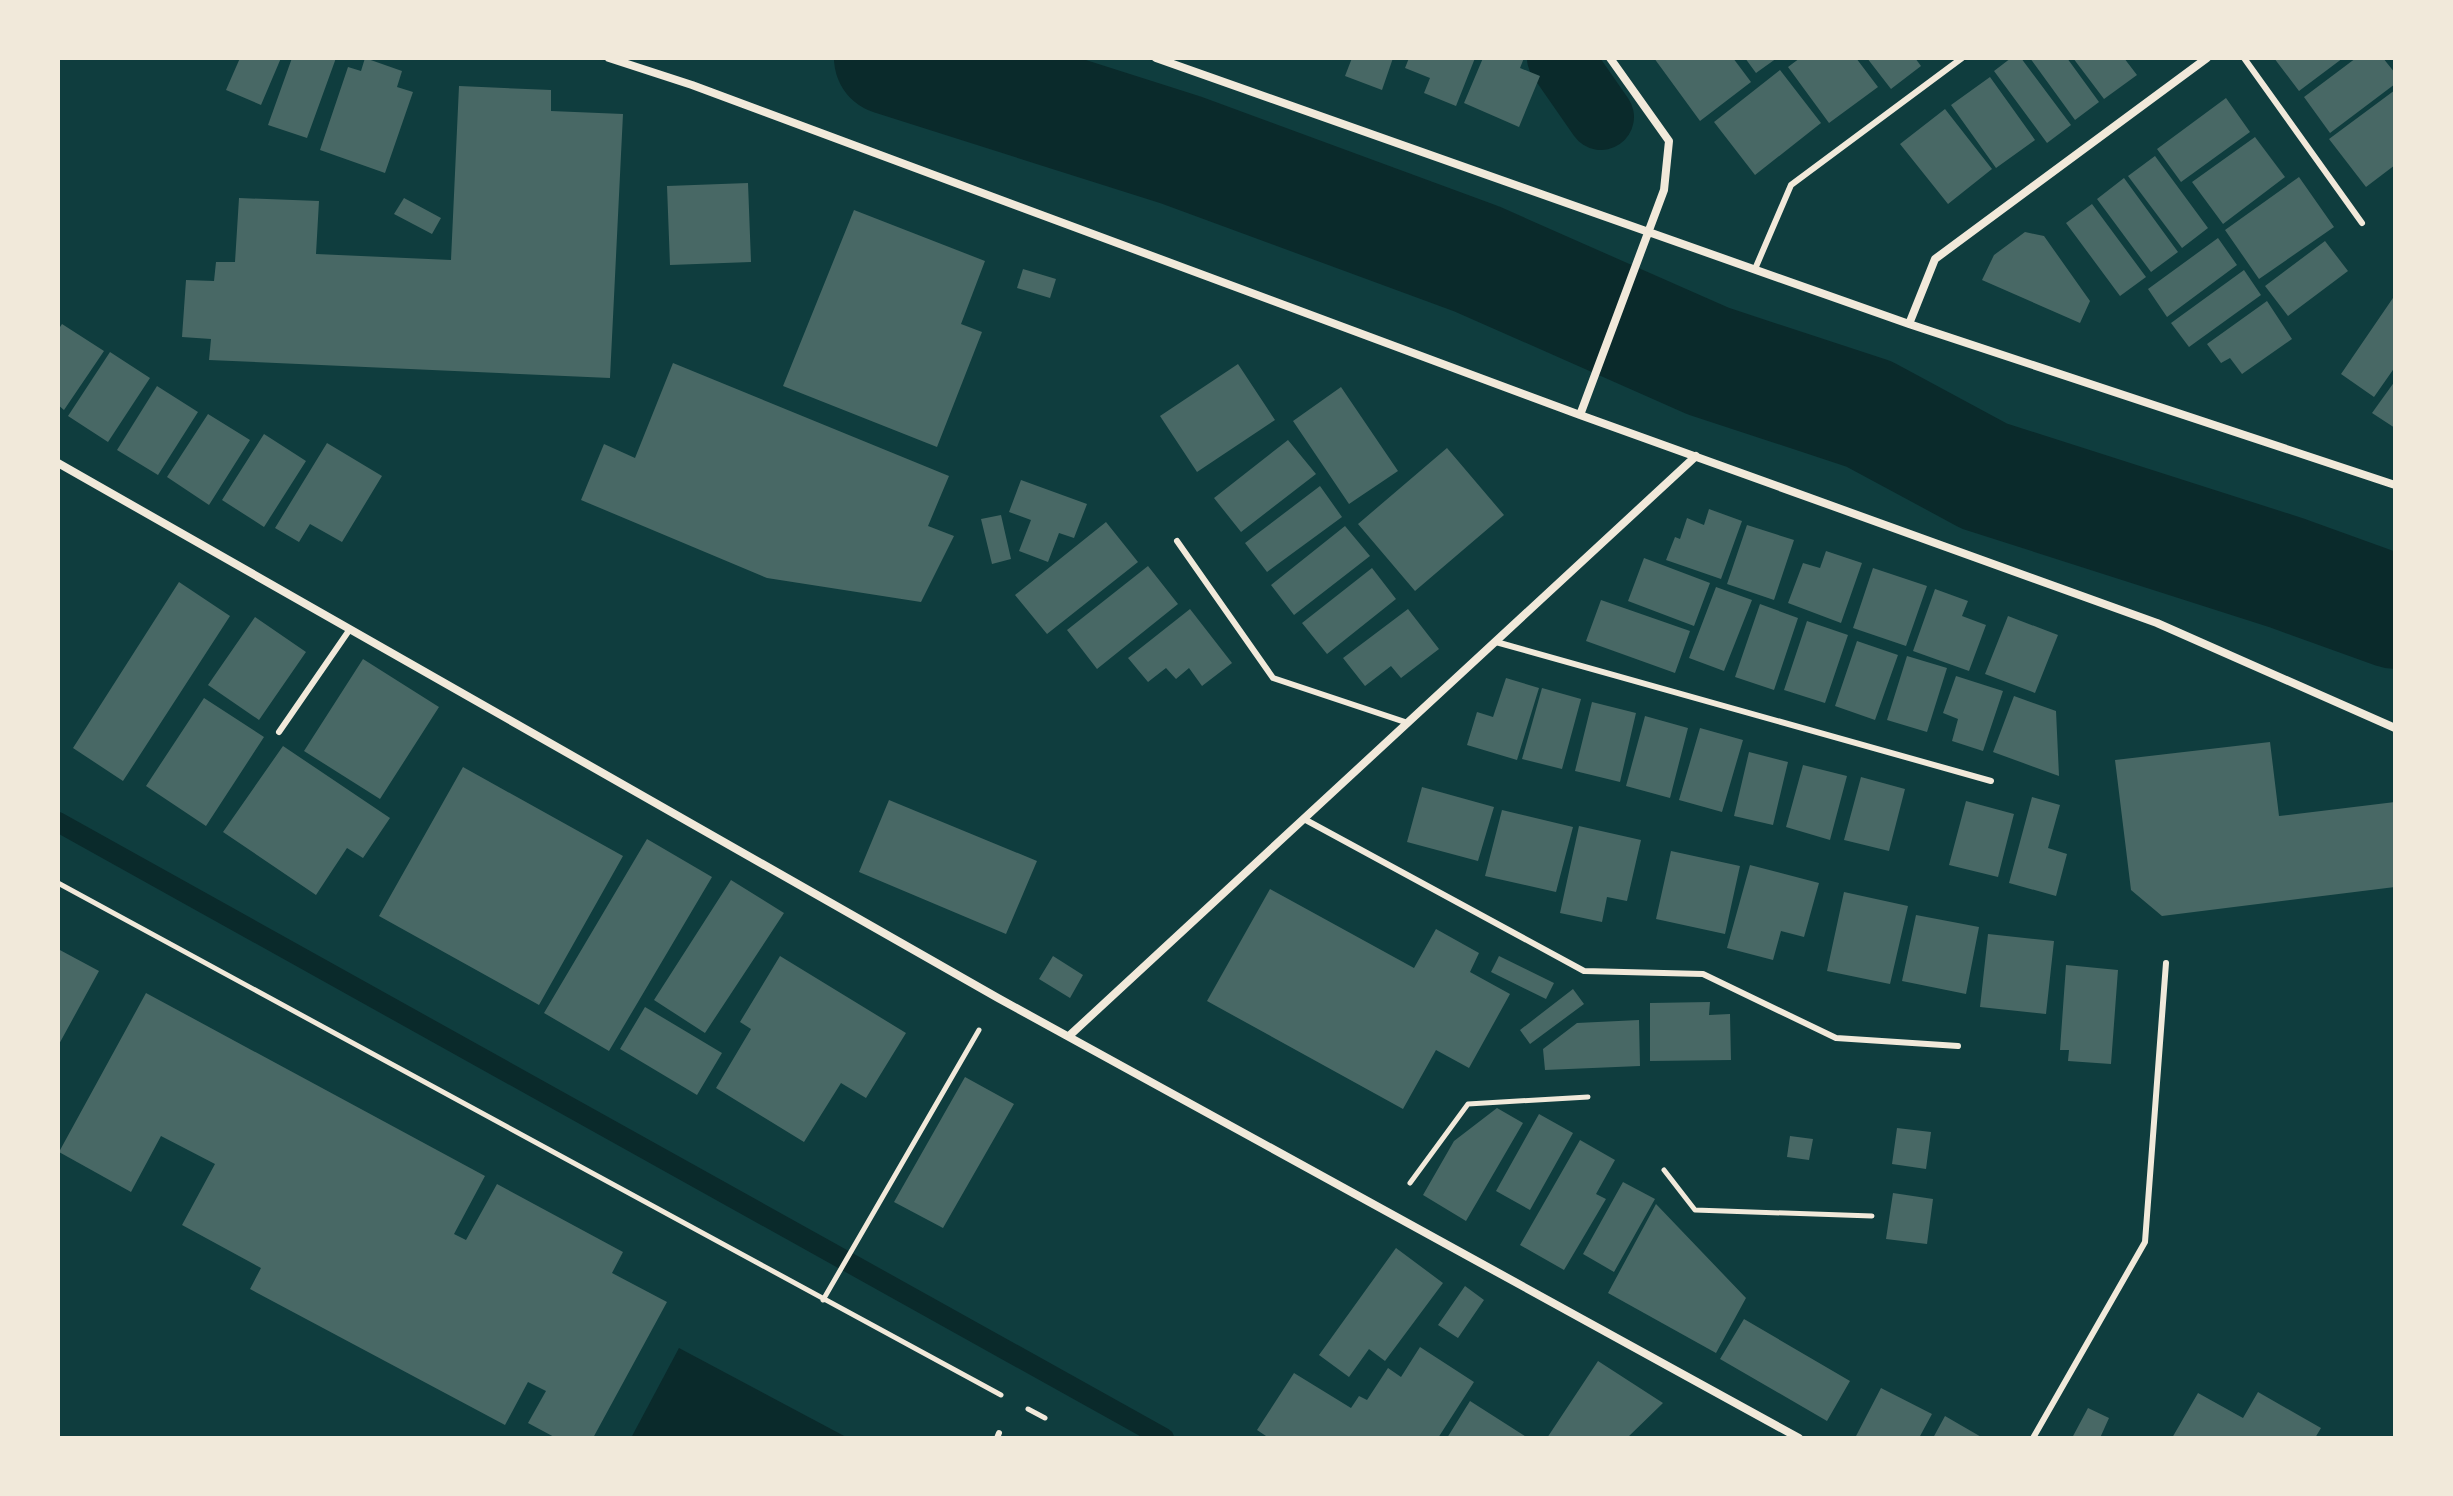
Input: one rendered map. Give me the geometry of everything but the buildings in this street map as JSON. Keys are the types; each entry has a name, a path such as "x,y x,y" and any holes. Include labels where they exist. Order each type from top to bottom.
{"street":[{"path":"609,58 692,85 1580,415 2157,623 2395,728"},
{"path":"1156,58 1909,324 2395,485"},
{"path":"1580,415 1664,190 1669,141 1610,58"},
{"path":"1909,324 1935,259 2207,58"},
{"path":"1069,1036 1696,456"},
{"path":"58,463 998,998 1799,1438"}],"lane":[{"path":"1755,269 1791,185 1962,58"},
{"path":"2244,58 2362,223"},
{"path":"1177,541 1273,678 1408,723"},
{"path":"279,732 350,629"},
{"path":"1496,642 1991,781"},
{"path":"1304,819 1584,971 1703,974 1836,1038 1958,1046"},
{"path":"2033,1438 2145,1242 2166,963"}],"path":[{"path":"58,883 1003,1396"},
{"path":"823,1300 998,998"},
{"path":"1389,1212 1468,1104 1588,1097"},
{"path":"1664,1170 1695,1210 1872,1216"},
{"path":"1017,1403 1045,1418"}],"water":[{"path":"679,1348 848,1438 631,1438"}],"waterway":[{"path":"891,58 1181,150 1477,259 1708,361 1869,414 1984,476 2287,573 2395,612"},
{"path":"1560,58 1601,117"},
{"path":"58,822 1164,1438"}]}
